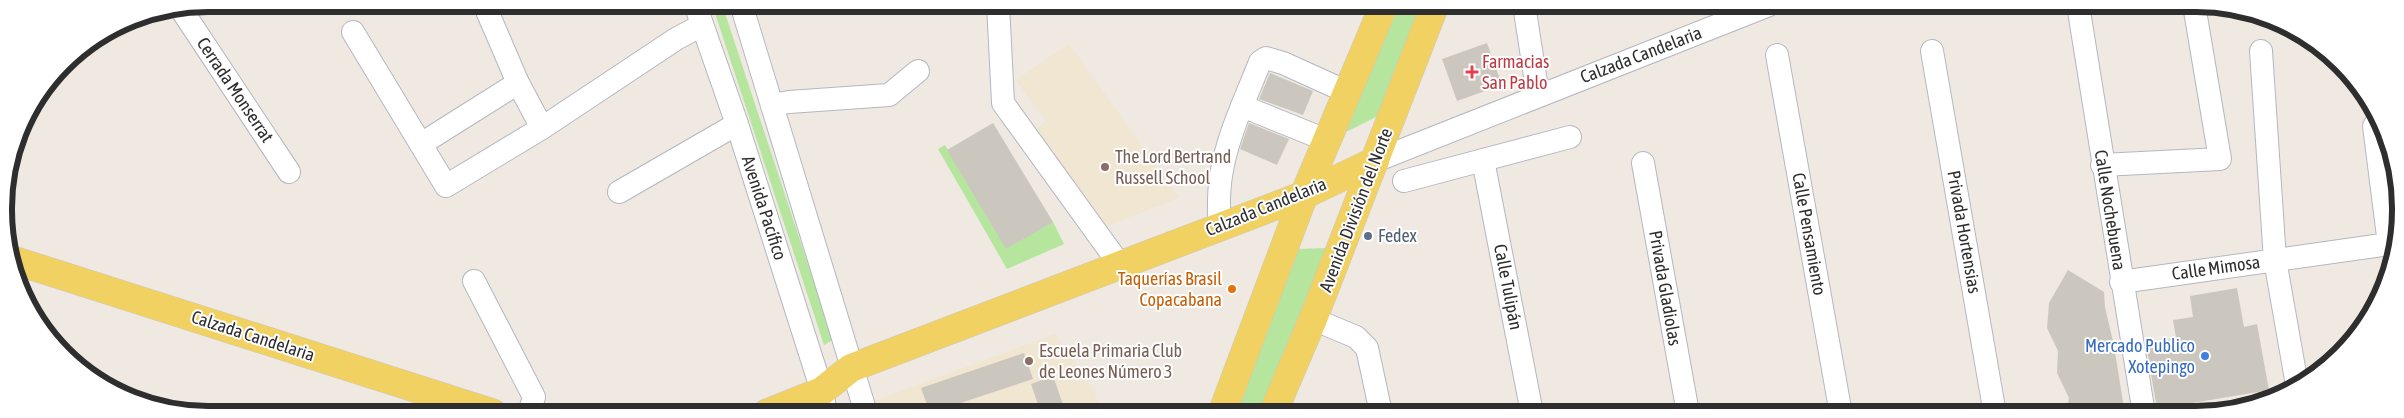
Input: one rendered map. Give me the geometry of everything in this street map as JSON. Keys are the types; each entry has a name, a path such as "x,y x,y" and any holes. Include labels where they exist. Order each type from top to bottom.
{"main road":[{"path":"1225,406 1304,195 1381,12"},
{"name":"Avenida División del Norte","path":"1276,406 1313,318 1433,12"},
{"name":"Calzada Candelaria","path":"803,406 824,402 851,368 1304,195 1375,160"},
{"name":"Calzada Candelaria","path":"20,262 472,406"}],"street":[{"path":"491,12 518,83 542,128"},
{"name":"Avenida Pacífico","path":"698,12 737,124 824,402"},
{"name":"Avenida Pacífico","path":"743,12 864,406"},
{"path":"998,12 1002,103 1120,265"},
{"path":"1525,12 1538,95"},
{"name":"Calzada Candelaria","path":"1375,160 1751,12"},
{"name":"Calle Nochebuena","path":"2079,12 2102,166 2143,406"},
{"path":"2102,166 2220,158 2195,12"},
{"name":"Cerrada Monserrat","path":"184,14 289,172"},
{"path":"352,32 446,186 542,128 676,39 702,25"},
{"name":"Privada Hortensias","path":"1932,51 1994,406"},
{"path":"2261,51 2275,260 2388,244"},
{"name":"Calle Pensamiento","path":"1777,55 1841,406"},
{"path":"1218,227 1220,178 1231,134 1260,62 1266,58 1283,63 1347,92"},
{"path":"772,105 788,102 889,95 918,72"},
{"path":"421,144 518,83"},
{"path":"1242,106 1326,140"},
{"path":"619,192 737,124"},
{"path":"2374,129 2389,242"},
{"path":"1404,181 1570,137"},
{"name":"Calle Tulipán","path":"1483,160 1531,406"},
{"name":"Privada Gladiolas","path":"1643,163 1687,406"},
{"name":"Calle Mimosa","path":"2121,282 2275,260 2296,377"},
{"path":"474,281 534,397 531,406"},
{"path":"1313,318 1356,337 1367,348 1379,406"}],"shaded area":[{"name":"The Lord Bertrand Russell School","path":"1069,44 1179,198 1099,229 1030,136 1046,121 1016,80"},
{"name":"Escuela Primaria Club de Leones Número 3","path":"1055,334 1093,389 1100,406 875,406 874,401"}],"green space":[{"path":"715,12 725,12 833,340 824,345"},
{"path":"1390,12 1420,12 1380,115 1340,135"},
{"path":"945,145 998,235 1053,222 1064,244 1007,269 938,149"},
{"path":"1326,248 1267,406 1237,406 1296,249"}],"building":[{"name":"Farmacias San Pablo","path":"1487,43 1502,85 1457,101 1442,59"},
{"path":"1270,73 1313,91 1303,115 1259,99"},
{"path":"993,123 1053,222 1006,249 947,150"},
{"path":"1249,123 1289,139 1277,165 1240,149"},
{"path":"2068,270 2104,292 2105,307 2114,346 2124,406 2068,406 2069,398 2057,373 2058,351 2047,328 2049,303"},
{"name":"Mercado Publico Xotepingo","path":"2237,288 2244,327 2257,324 2269,390 2175,406 2156,406 2146,344 2176,338 2173,320 2193,317 2190,296"},
{"path":"1024,353 1033,379 951,406 927,406 921,388"},
{"path":"1053,376 1064,406 1039,406 1031,384"}],"place":[{"name":"Farmacias San Pablo","path":"1472,72"},
{"name":"The Lord Bertrand Russell School","path":"1105,167"},
{"name":"Fedex","path":"1368,236"},
{"name":"Taquerías Brasil Copacabana","path":"1232,289"},
{"name":"Mercado Publico Xotepingo","path":"2205,356"},
{"name":"Escuela Primaria Club de Leones Número 3","path":"1029,361"}]}
